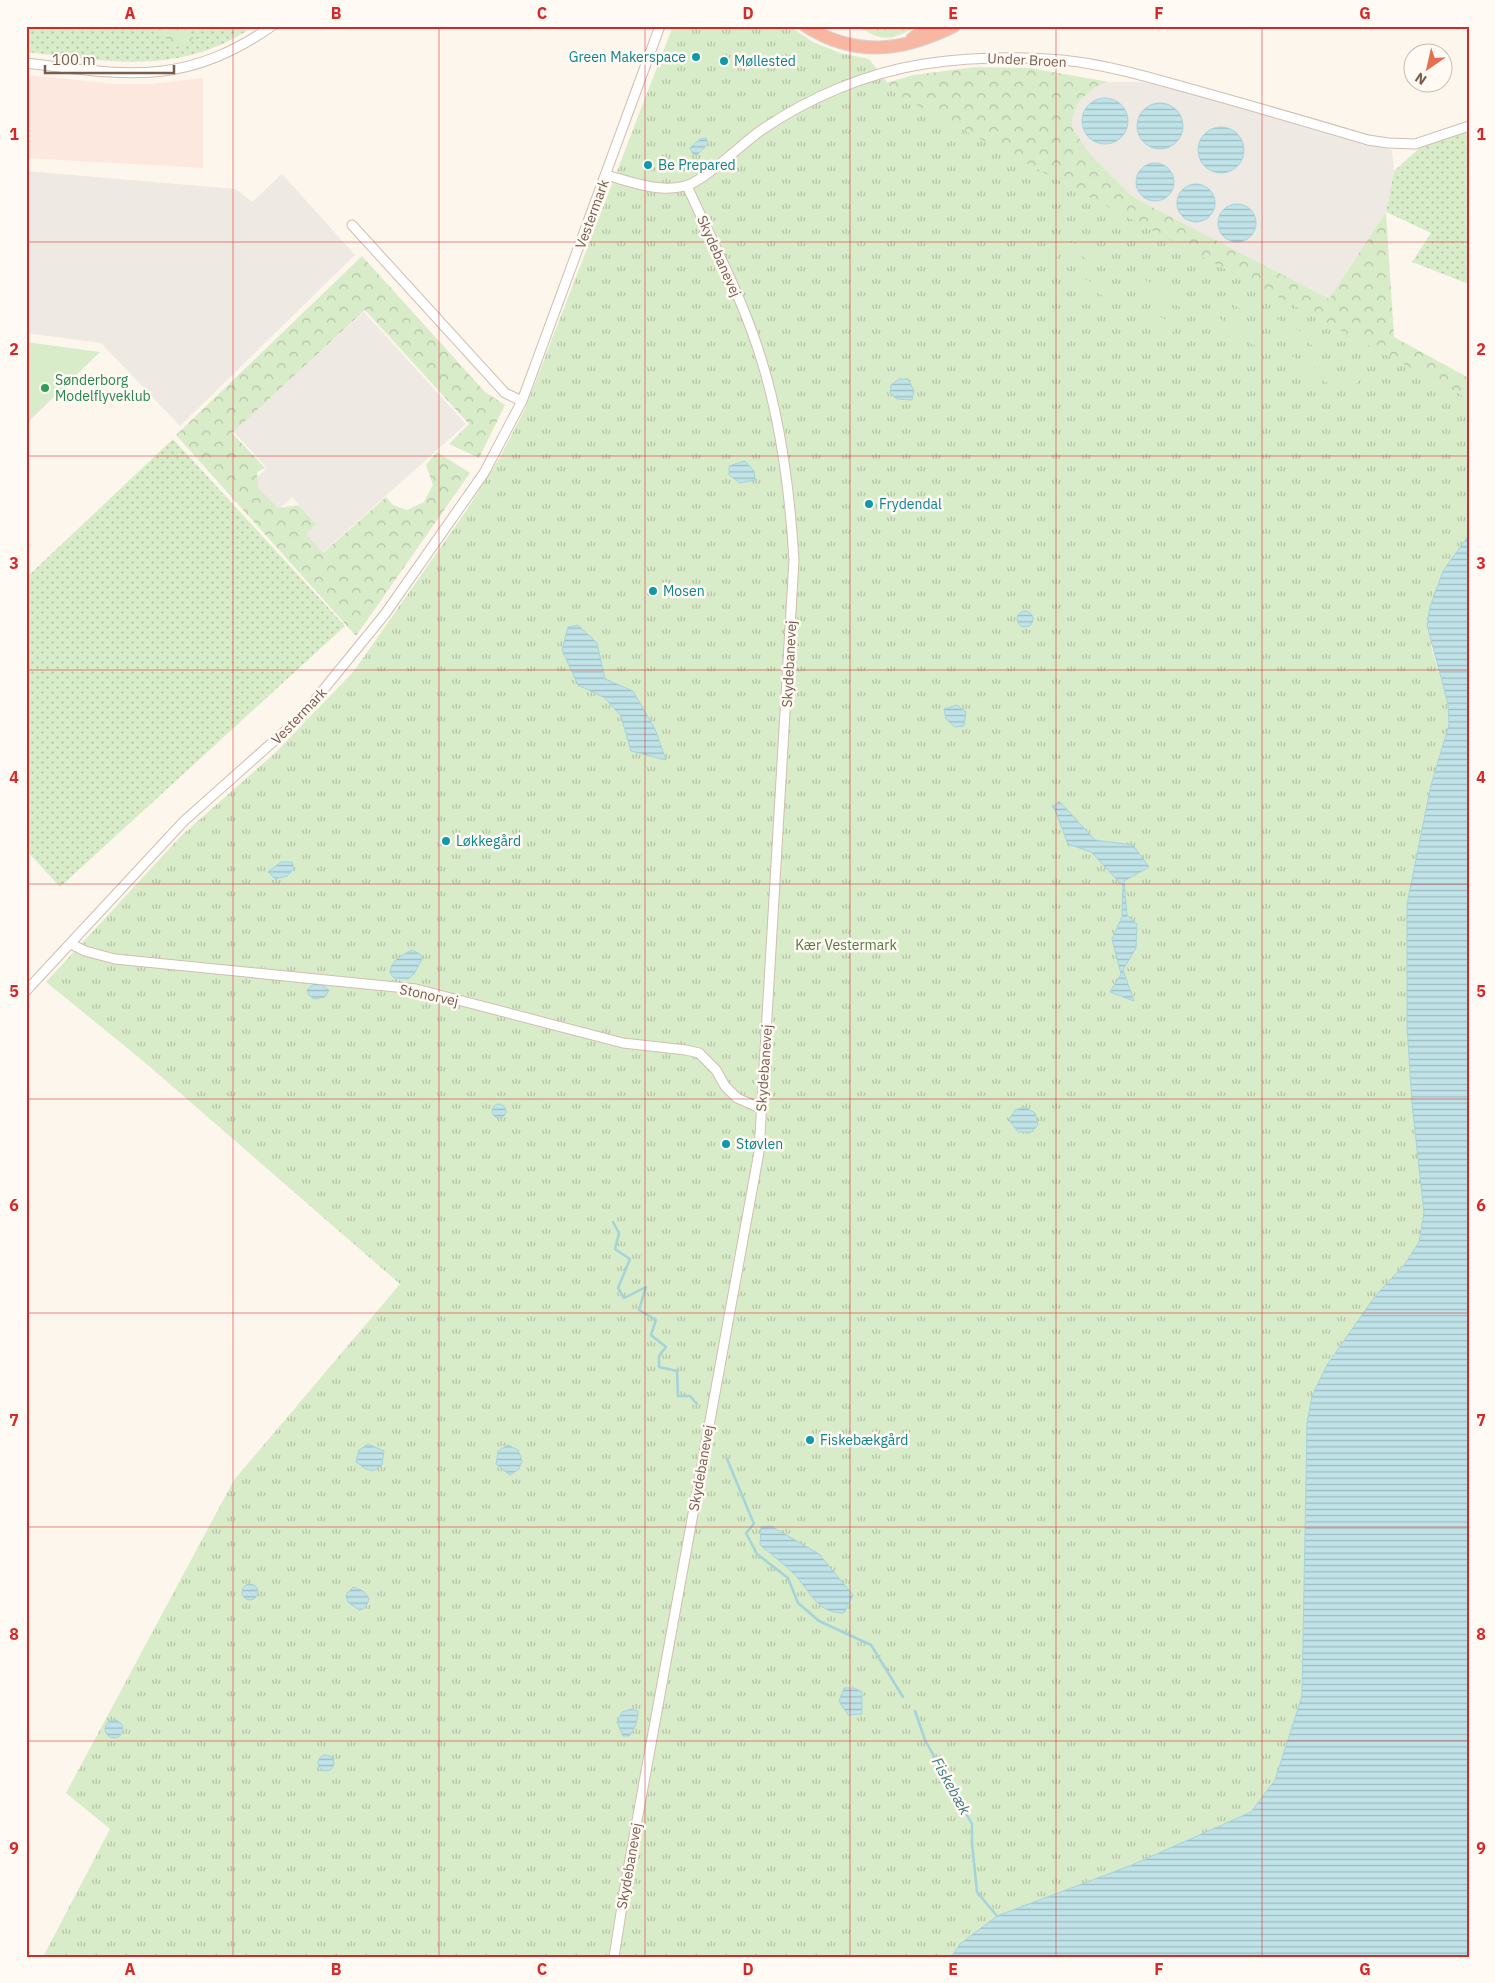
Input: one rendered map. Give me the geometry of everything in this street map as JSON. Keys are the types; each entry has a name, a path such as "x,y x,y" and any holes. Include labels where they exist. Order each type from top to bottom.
{"highway":[{"path":"806,26 832,39 850,44 886,47 916,43 954,26"},
{"path":"886,47 905,42 930,26"}],"street":[{"path":"26,63 120,74 154,73 196,65 218,57 242,46 272,26"},
{"name":"Vestermark","path":"26,991 184,821 283,735 340,671 385,614 484,473 522,401 660,26"},
{"name":"Under Broen","path":"606,175 655,188 668,189 687,186 702,177 762,130 804,105 852,84 895,70 968,59 1010,57 1064,61 1138,75 1368,140 1388,143 1415,144 1469,126"},
{"name":"Skydebanevej","path":"614,1957 626,1881 759,1152 792,617 794,560 791,510 775,409 763,363 734,286 687,186"},
{"path":"352,225 505,393 522,401"},
{"name":"Stonorvej","path":"71,944 85,951 115,959 416,989 623,1044 699,1053 716,1070 725,1086 737,1098 762,1109"}],"shaded area":[{"path":"26,75 116,84 151,84 203,78 203,168 26,158"},
{"path":"1110,82 1140,82 1185,89 1392,150 1394,171 1386,212 1329,299 1133,197 1090,154 1072,127 1073,114 1081,99 1096,87"},
{"path":"26,171 236,189 252,202 282,174 355,255 180,426 101,343 26,333"},
{"path":"364,312 466,424 322,553 304,532 315,522 292,497 276,512 250,484 267,468 233,431"}],"green space":[{"path":"26,26 254,26 226,42 199,53 143,62 86,59 26,52"},
{"path":"154,26 182,26 196,41 174,47"},
{"name":"Kær Vestermark","path":"673,26 789,26 813,42 840,53 869,59 896,94 1469,399 1469,535 1443,571 1431,646 1448,704 1449,725 1431,785 1407,904 1407,1027 1412,1103 1425,1213 1419,1242 1405,1264 1376,1295 1327,1365 1312,1396 1307,1423 1302,1696 1275,1780 1251,1812 1132,1865 997,1916 960,1944 951,1957 43,1957 110,1829 66,1793 234,1480 400,1284 142,1060 46,982 182,835 276,752 354,671 466,511 500,457 525,409"},
{"path":"856,26 917,26 899,35 886,38 873,35"},
{"path":"975,67 1030,68 1109,82 1096,87 1081,99 1073,114 1072,127 1090,154 1133,197 1329,299 1386,212 1394,337 1469,378 1469,399 870,87 914,75"},
{"path":"1469,132 1469,284 1412,262 1431,233 1386,212 1394,171 1424,144"},
{"path":"1060,241 1073,243 1340,381 1348,382 1353,377 1354,370 1349,364 1233,305 1237,298 1352,358 1361,368 1360,380 1350,389 1337,388 1070,250 1063,249 1057,254 1056,261 1061,267 1176,325 1173,332 1057,272 1050,264 1049,256 1052,248"},
{"path":"362,256 485,392 505,405 479,458 449,444 469,424 365,310 232,433 265,468 257,472 258,488 278,508 299,505 316,524 306,534 323,553 386,497 393,505 407,510 424,502 433,485 426,465 437,452 470,473 356,636 176,435"},
{"name":"Sønderborg Modelflyveklub","path":"26,342 100,352 26,424"},
{"path":"173,439 345,626 60,887 26,850 26,578"}],"water":[{"path":"1110,98 1122,104 1127,112 1127,130 1122,138 1114,143 1100,144 1088,138 1083,130 1082,116 1088,104 1096,99"},
{"path":"1160,103 1173,107 1179,113 1183,126 1179,139 1173,145 1160,149 1147,145 1141,139 1137,126 1141,113 1147,107"},
{"path":"1216,127 1226,127 1240,137 1244,150 1240,163 1234,169 1226,173 1216,173 1202,163 1198,155 1198,145 1208,131"},
{"path":"706,138 708,144 697,155 693,154 690,148 700,139"},
{"path":"1155,163 1169,168 1174,182 1169,196 1155,201 1141,196 1136,182 1141,168"},
{"path":"1196,184 1210,189 1215,203 1210,217 1196,222 1182,217 1177,203 1182,189"},
{"path":"1237,204 1250,210 1256,223 1250,236 1237,242 1224,236 1218,223 1224,210"},
{"path":"899,379 908,379 914,391 912,400 897,399 890,393 891,385"},
{"path":"745,461 754,471 755,480 740,483 729,475 729,466"},
{"path":"1469,535 1469,1957 951,1957 960,1944 997,1916 1132,1865 1251,1812 1275,1780 1302,1696 1307,1423 1312,1396 1327,1365 1376,1295 1405,1264 1419,1242 1424,1213 1412,1103 1407,1027 1407,904 1431,785 1449,725 1448,704 1427,625 1430,607 1443,571"},
{"path":"1025,611 1033,619 1025,627 1017,619"},
{"path":"578,625 597,643 605,679 633,691 655,729 666,760 631,751 621,716 605,698 578,685 562,650 568,627"},
{"path":"957,705 966,712 964,726 955,727 946,719 944,709"},
{"path":"1059,801 1095,840 1133,845 1149,867 1124,881 1127,915 1137,924 1136,948 1123,970 1134,1001 1110,992 1121,974 1112,939 1122,917 1123,886 1091,852 1068,844 1054,807"},
{"path":"281,862 292,862 294,869 287,876 275,879 268,872"},
{"path":"412,950 420,954 422,959 414,974 408,979 394,978 390,973 392,965 397,959"},
{"path":"315,983 321,984 329,990 325,997 314,999 309,995 307,990"},
{"path":"496,1104 502,1104 506,1111 502,1118 496,1118 492,1114 492,1108"},
{"path":"1025,1107 1035,1113 1038,1125 1032,1132 1018,1132 1009,1120 1015,1110"},
{"path":"368,1444 384,1451 382,1465 373,1471 366,1469 356,1462 359,1450"},
{"path":"508,1445 518,1450 522,1461 519,1469 510,1475 496,1464 498,1451"},
{"path":"771,1526 819,1554 853,1595 844,1613 834,1612 820,1605 793,1573 760,1545 761,1527"},
{"path":"247,1584 253,1584 258,1589 256,1598 247,1600 242,1595 242,1589"},
{"path":"353,1587 363,1591 369,1598 363,1609 359,1610 348,1602 346,1595"},
{"path":"844,1688 854,1688 862,1692 862,1714 848,1715 839,1701"},
{"path":"631,1709 638,1711 636,1724 629,1736 623,1736 617,1722 622,1712"},
{"path":"114,1720 120,1723 123,1729 120,1735 114,1738 108,1735 105,1729 108,1723"},
{"path":"326,1755 332,1757 334,1763 332,1769 326,1771 320,1769 318,1763 320,1757"}],"waterway":[{"name":"Fiskebæk","path":"613,1222 619,1233 615,1249 630,1259 618,1288 624,1298 646,1287 639,1310 656,1320 651,1335 666,1347 659,1356 659,1367 677,1371 678,1396 690,1396 697,1404"},
{"name":"Fiskebæk","path":"727,1459 754,1524 746,1533 757,1554 788,1578 798,1603 819,1621 871,1645 903,1697"},
{"name":"Fiskebæk","path":"915,1711 925,1740 972,1824 977,1892 997,1916"}],"place":[{"name":"Green Makerspace","path":"696,57"},
{"name":"Møllested","path":"724,61"},
{"name":"Be Prepared","path":"648,165"},
{"name":"Sønderborg Modelflyveklub","path":"45,388"},
{"name":"Frydendal","path":"869,504"},
{"name":"Mosen","path":"653,591"},
{"name":"Løkkegård","path":"446,841"},
{"name":"Støvlen","path":"726,1144"},
{"name":"Fiskebækgård","path":"810,1440"}]}
